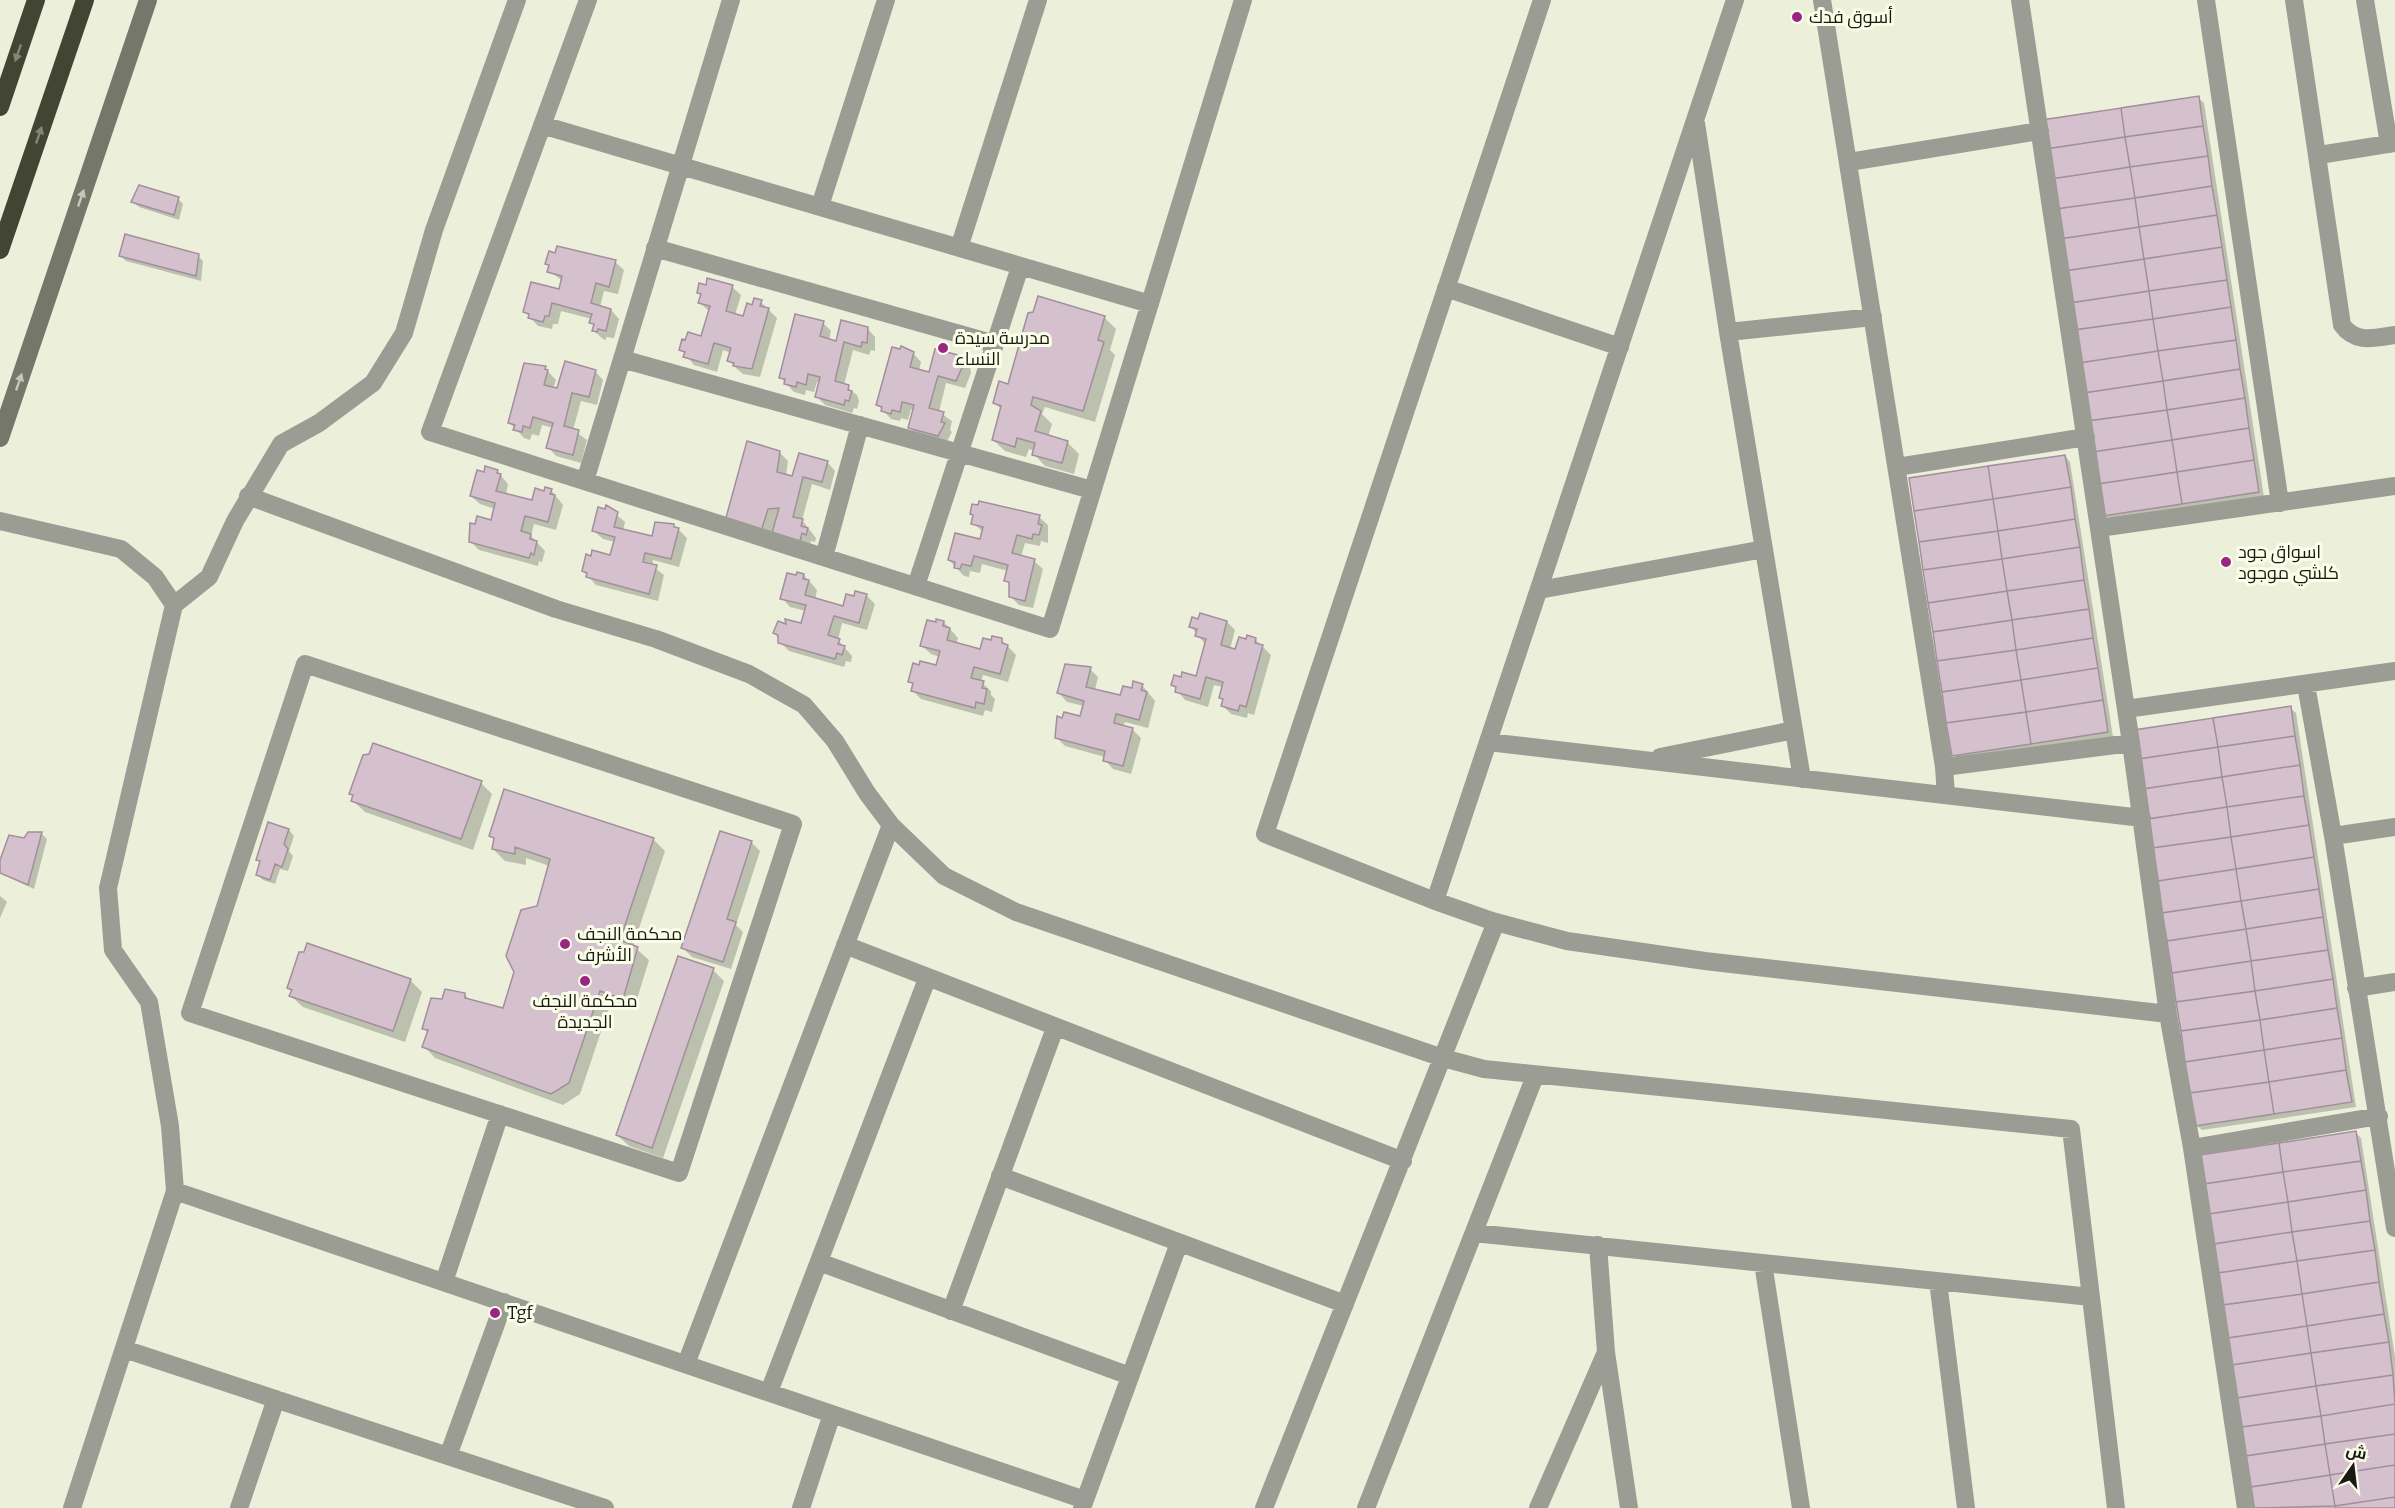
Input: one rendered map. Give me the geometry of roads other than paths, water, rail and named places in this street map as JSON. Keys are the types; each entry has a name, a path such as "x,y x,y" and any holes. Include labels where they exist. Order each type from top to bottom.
{"highway":[{"path":"0,107 36,0"},
{"path":"0,250 85,0"}],"main road":[{"path":"0,438 148,0"}],"street":[{"path":"72,1508 175,1191 170,1126 149,1002 113,950 108,888 174,605 209,577 248,496 281,444 319,423 373,383 404,333 434,230 517,0"},
{"path":"588,0 430,432 1050,629 1243,0"},
{"path":"585,481 731,0"},
{"path":"820,206 886,0"},
{"path":"959,248 1038,0"},
{"path":"1542,0 1265,834 1436,901 1496,922 1567,941 1659,955 2168,1014"},
{"path":"1436,901 1735,0"},
{"path":"1822,0 1944,767 1946,795"},
{"path":"2020,0 2132,743 2168,1014 2192,1148 2246,1508"},
{"path":"2206,0 2280,503"},
{"path":"2294,0 2319,154 2342,325 2349,335 2361,340 2395,335"},
{"path":"2319,154 2392,143 2365,0"},
{"path":"1696,118 1728,332 1802,778"},
{"path":"542,125 1020,267 1150,303"},
{"path":"1849,162 2040,131"},
{"path":"655,248 995,344"},
{"path":"916,586 1020,267"},
{"path":"1446,288 1620,347"},
{"path":"1728,332 1873,317"},
{"path":"622,359 1092,490"},
{"path":"824,557 860,425"},
{"path":"1897,466 2086,437"},
{"path":"2099,528 2395,486"},
{"path":"248,496 556,609 656,639 748,674 804,705 836,741 867,793 891,825 944,876 1016,912 1443,1058 1484,1069 2072,1129 2116,1508"},
{"path":"0,521 121,549 155,576 174,605"},
{"path":"1539,590 1764,549"},
{"path":"305,664 794,824 679,1173 500,1114 190,1013 305,664"},
{"path":"2126,709 2395,671"},
{"path":"2306,685 2379,1116 2395,1228"},
{"path":"1643,760 1794,730"},
{"path":"1488,742 2142,818"},
{"path":"1944,767 2132,743"},
{"path":"686,1364 891,825"},
{"path":"2333,836 2395,826"},
{"path":"1264,1508 1496,922"},
{"path":"845,945 927,979 1403,1161"},
{"path":"769,1392 927,979"},
{"path":"2356,988 2395,982"},
{"path":"951,1311 1055,1028"},
{"path":"1366,1508 1535,1076"},
{"path":"444,1282 500,1114"},
{"path":"2192,1148 2379,1116"},
{"path":"1000,1176 1345,1304"},
{"path":"175,1191 769,1392 1084,1504 1179,1243"},
{"path":"1474,1233 2091,1298"},
{"path":"1598,1245 1606,1352 1629,1508"},
{"path":"819,1262 1130,1376"},
{"path":"1763,1263 1801,1508"},
{"path":"1938,1281 1966,1508"},
{"path":"448,1456 504,1302"},
{"path":"124,1349 605,1508"},
{"path":"1538,1508 1606,1352"},
{"path":"239,1508 276,1399"},
{"path":"801,1508 832,1414"}],"place":[{"name":"أسوق فدك","path":"1797,17"},
{"name":"مدرسة سيدة النساء","path":"943,348"},
{"name":"اسواق جود كلشي موجود","path":"2226,562"},
{"name":"محكمة النجف الأشرف","path":"565,944"},
{"name":"محكمة النجف الجديدة","path":"585,981"},
{"name":"Tgf","path":"495,1313"}]}
